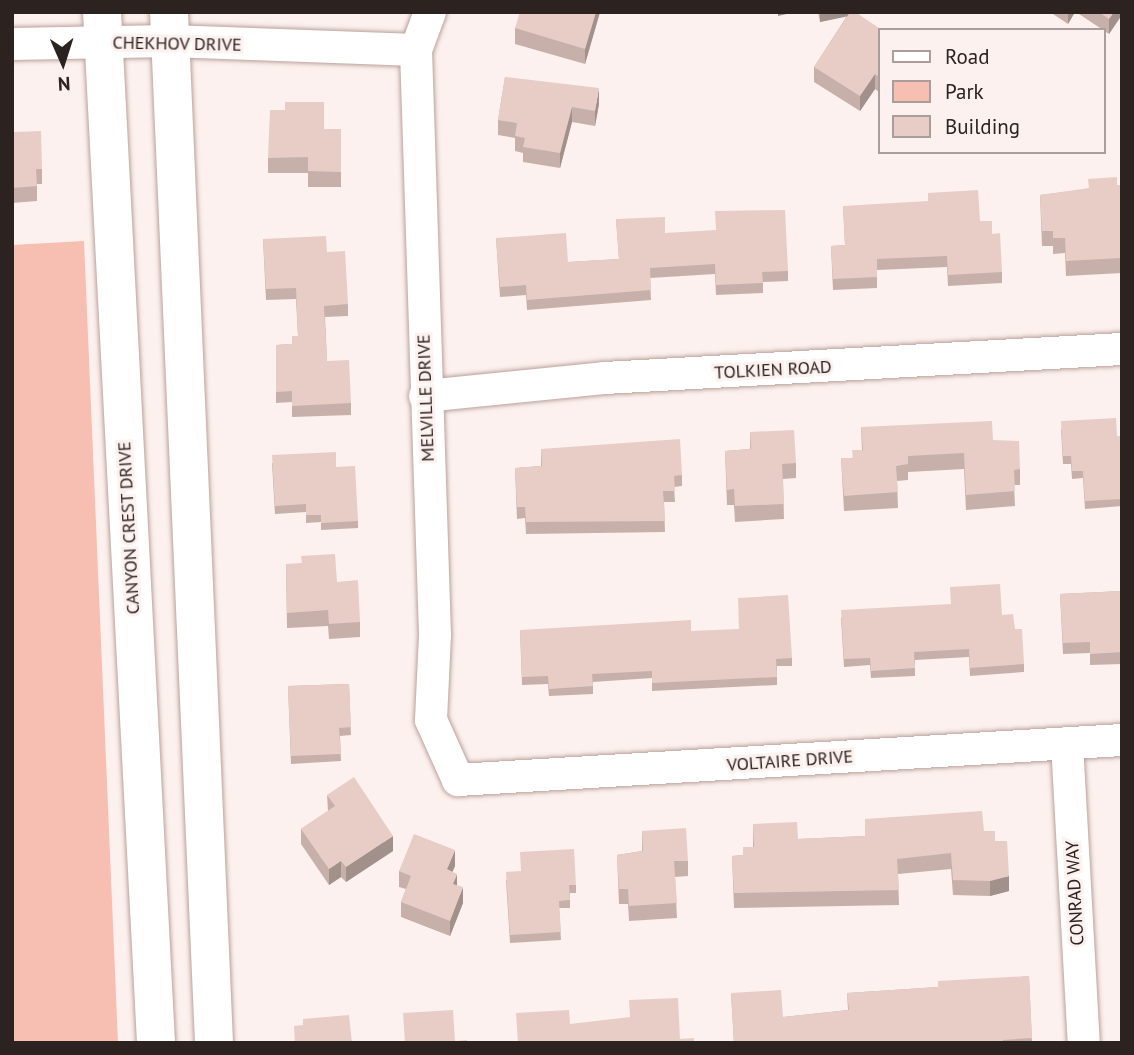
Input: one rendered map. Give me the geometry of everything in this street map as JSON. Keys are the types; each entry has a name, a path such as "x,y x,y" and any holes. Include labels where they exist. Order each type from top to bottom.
{"main road":[{"name":"CANYON CREST DRIVE","path":"103,27 156,1043"},
{"path":"170,27 214,1043"}],"street":[{"name":"MELVILLE DRIVE","path":"430,12 416,50 425,396 435,635 431,720 458,780"},
{"name":"CHEKHOV DRIVE","path":"12,44 103,27 170,27 300,47 416,50"},
{"name":"TOLKIEN ROAD","path":"425,396 605,378 1122,349"},
{"name":"VOLTAIRE DRIVE","path":"458,780 1122,740"},
{"name":"CONRAD WAY","path":"1067,743 1084,1043"}],"green space":[{"path":"84,241 118,1043 12,1043 12,245"}],"building":[{"path":"520,12 596,12 585,49 515,28"},
{"path":"850,12 855,12 879,28 878,76 875,74 860,96 814,67"},
{"path":"1099,12 1114,12 1109,19"},
{"path":"505,77 599,88 595,111 572,107 560,153 523,147 525,138 515,136 517,123 498,120"},
{"path":"285,102 324,102 324,129 341,129 341,172 308,171 308,157 268,158 270,110 285,110"},
{"path":"12,116 14,132 41,131 42,169 36,169 37,186 12,188"},
{"path":"1117,177 1117,185 1122,185 1122,258 1066,261 1065,238 1053,238 1053,231 1042,231 1040,195 1089,188 1088,179"},
{"path":"978,190 980,221 992,221 992,234 1000,233 1002,272 948,275 947,256 877,259 877,277 833,279 831,246 845,245 843,206 928,201 928,193"},
{"path":"785,210 788,271 762,272 763,283 716,285 715,264 650,268 651,290 527,300 526,285 500,287 496,238 566,233 568,262 619,259 616,219 665,217 665,233 716,230 715,211"},
{"path":"326,236 327,252 345,251 348,304 324,306 327,361 349,360 351,403 292,406 292,391 276,392 276,345 292,344 292,336 298,336 296,288 266,289 263,239"},
{"path":"1116,418 1117,436 1122,436 1122,499 1085,501 1083,471 1072,471 1071,456 1063,456 1061,421"},
{"path":"992,421 993,440 1019,441 1020,469 1014,470 1015,491 966,495 964,453 908,456 908,464 896,466 898,492 844,496 841,458 853,458 852,450 863,450 861,427"},
{"path":"794,430 796,463 782,464 784,504 735,506 734,489 727,490 725,451 751,449 750,432"},
{"path":"680,439 682,475 674,476 675,491 663,491 665,521 526,522 525,507 517,507 515,468 542,466 541,449"},
{"path":"336,452 336,467 355,466 358,521 321,523 321,515 306,515 306,504 275,506 272,455"},
{"path":"335,554 337,582 358,580 360,622 329,624 328,610 287,613 286,564 302,563 301,556"},
{"path":"1000,584 1002,615 1013,614 1015,629 1022,629 1024,664 970,668 969,649 914,652 915,668 871,671 870,658 844,659 841,610 951,604 950,587"},
{"path":"1122,591 1122,652 1090,654 1090,642 1063,643 1060,594"},
{"path":"788,595 792,658 776,659 777,677 652,683 652,671 592,674 593,686 549,689 548,676 522,677 520,630 691,620 691,631 739,629 738,598"},
{"path":"349,684 351,727 339,728 341,754 291,756 288,686"},
{"path":"354,777 393,836 346,867 341,861 329,869 301,829 335,806 327,795"},
{"path":"982,811 984,831 995,831 995,841 1007,841 1009,876 990,881 953,880 951,853 897,859 899,890 734,893 732,856 743,855 743,847 754,847 753,824 797,822 798,839 865,836 865,819"},
{"path":"686,828 688,861 674,861 677,903 629,906 628,889 619,889 617,855 643,851 642,831"},
{"path":"414,834 455,850 447,869 457,874 453,884 463,887 450,921 401,902 411,876 399,871"},
{"path":"574,849 576,885 569,885 570,900 559,901 561,932 510,935 506,872 521,871 520,852"},
{"path":"1029,976 1032,1038 1003,1040 1003,1043 734,1043 731,993 781,990 783,1017 849,1010 847,993 938,987 938,981"},
{"path":"678,998 680,1039 694,1038 694,1043 518,1043 516,1013 569,1010 570,1024 630,1017 629,1000"},
{"path":"453,1010 455,1041 467,1040 467,1043 405,1043 403,1013"},
{"path":"349,1015 352,1043 295,1043 294,1026 303,1025 303,1019"}]}
